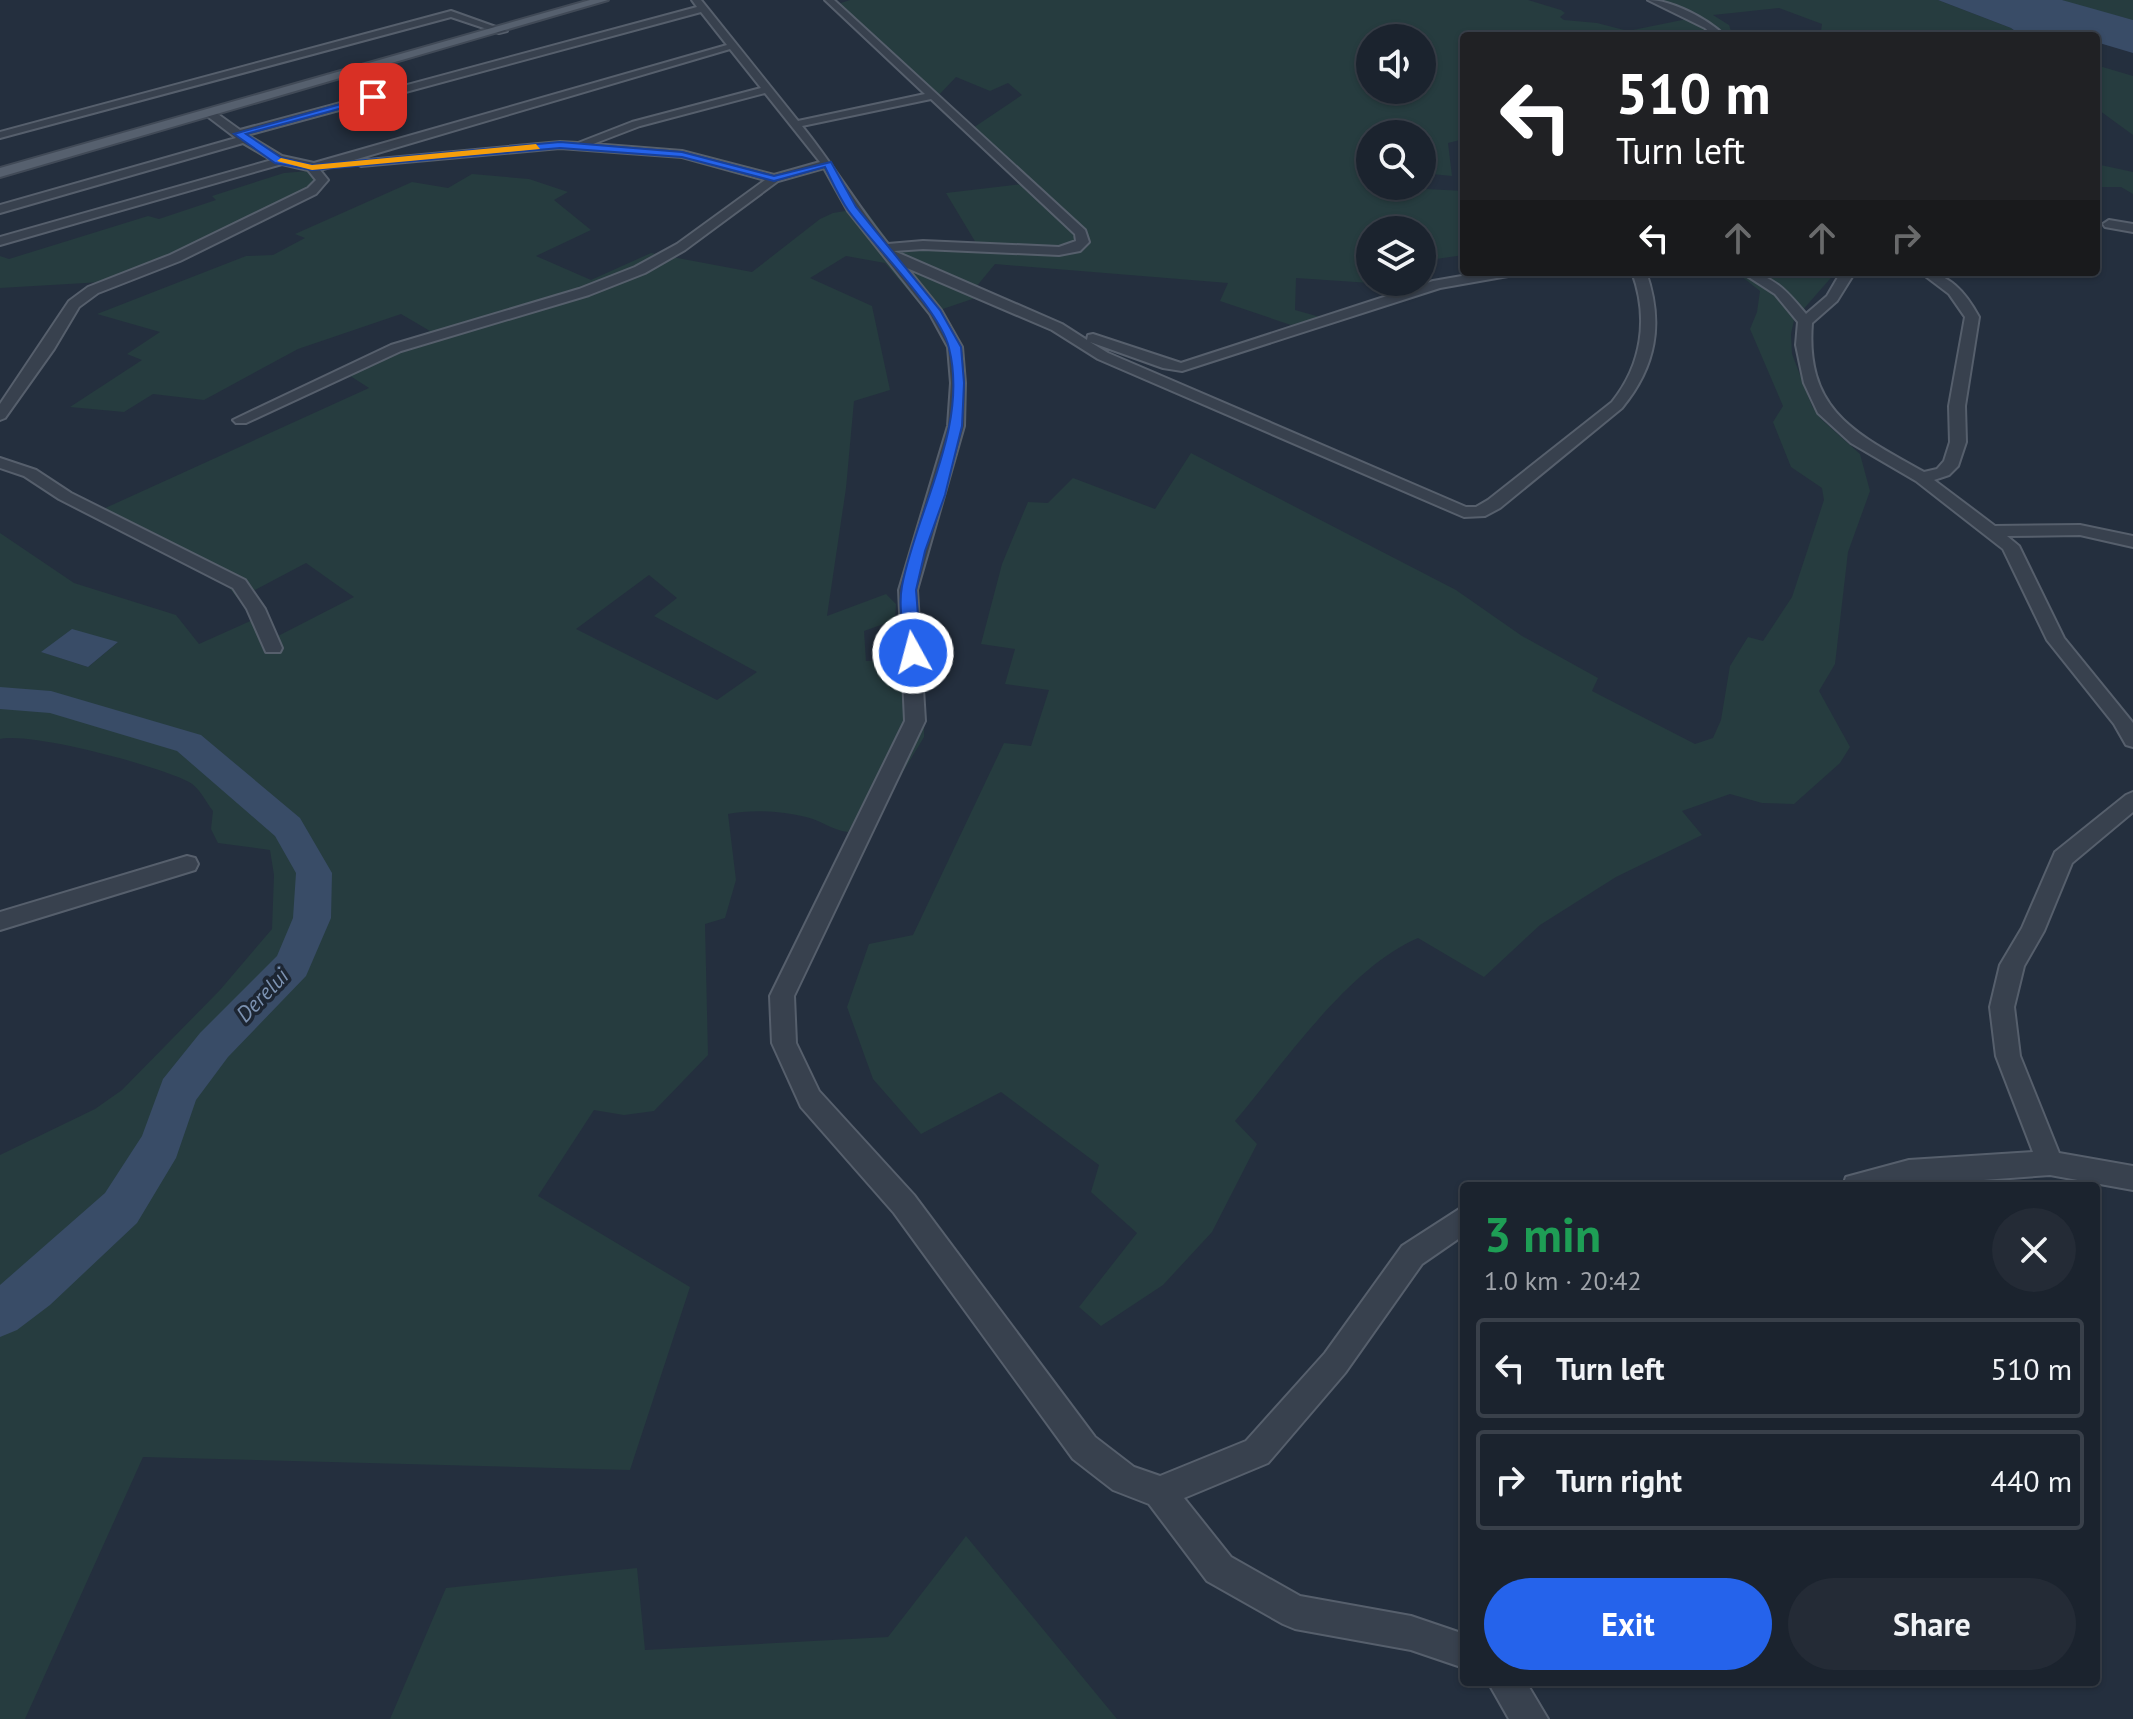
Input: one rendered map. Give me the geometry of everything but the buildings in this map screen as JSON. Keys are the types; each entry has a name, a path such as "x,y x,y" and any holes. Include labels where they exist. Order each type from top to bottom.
{"main road":[{"path":"0,173 602,0"}],"street":[{"path":"829,0 1011,165 1081,233 1083,242 1076,248 1059,251 923,245 888,252"},
{"path":"1652,0 1715,32"},
{"path":"0,209 241,136 699,5 797,124 827,164 852,208 936,313 955,347 958,383 956,426 908,590 915,721 782,996 784,1043 810,1099 904,1204 1084,1448 1124,1479 1160,1492 1219,1569 1295,1612 1411,1633 1460,1650"},
{"path":"0,135 451,14 502,31"},
{"path":"312,167 732,46"},
{"path":"579,146 636,124 766,90"},
{"path":"797,124 933,95"},
{"path":"211,114 279,161 312,167 544,146 579,146 692,156 774,179"},
{"path":"0,241 279,161"},
{"path":"241,420 396,348 584,292 640,270 681,247 774,179 827,164"},
{"path":"0,415 47,349 74,304 93,290 175,258 312,191 322,180 312,167"},
{"path":"2109,224 2133,228"},
{"path":"888,252 1057,327 1182,367 1438,284 1485,276"},
{"path":"1057,327 1103,356 1424,496 1464,512 1479,512 1494,504 1575,439 1632,389 1647,357 1640,276"},
{"path":"1755,276 1780,291 1805,322"},
{"path":"1846,276 1832,298 1805,322 1803,345 1808,371 1823,410 1857,440 1922,478 2010,546 2056,640 2121,720 2133,740"},
{"path":"1922,478 1943,472 1952,463 1958,442 1957,406 1972,317 1949,285 1934,276"},
{"path":"0,463 30,473 65,496 239,584 256,609 273,648"},
{"path":"1990,532 2068,528 2096,531 2133,542"},
{"path":"2050,1163 2008,1056 2002,1007 2012,965 2032,931 2063,858 2133,800"},
{"path":"0,921 187,864"},
{"path":"1871,1182 1909,1172 2050,1163 2133,1178"},
{"path":"1160,1492 1257,1452 1335,1363 1412,1255 1460,1222"},
{"path":"1508,1686 1530,1719"}],"green space":[{"path":"850,0 1528,0 1561,10 1565,13 1560,17 1564,20 1597,23 1628,31 1687,19 1646,0 1938,0 2016,32 1822,32 1822,24 1779,8 1713,15 1729,25 1731,31 1460,32 1460,140 1448,143 1452,176 1436,174 1436,120 1356,120 1356,200 1436,200 1436,190 1460,191 1460,256 1436,259 1436,216 1356,216 1356,282 1296,278 1295,310 1320,317 1291,325 1220,301 1228,283 995,264 976,287 990,293 928,314 885,263 846,256 810,278 872,306 890,390 854,401 846,488 827,616 886,594 896,604 895,620 864,631 866,661 925,659 924,737 892,790 874,787 848,832 787,813 757,811 728,814 736,880 725,918 705,924 708,1055 654,1111 624,1115 594,1110 538,1196 690,1287 630,1470 143,1457 25,1719 0,1719 0,1155 95,1109 122,1090 220,990 272,929 274,875 270,850 218,843 211,829 213,811 189,782 151,768 66,745 16,738 0,739 0,533 74,583 176,615 199,644 266,614 278,636 354,597 306,563 238,599 227,585 90,515 369,388 341,370 430,331 401,314 298,349 204,400 153,394 124,412 70,407 142,360 127,354 160,332 97,314 246,256 273,255 305,238 295,234 412,182 448,188 472,174 529,179 568,192 554,200 591,230 536,256 591,280 651,253 752,272 820,219 833,213 864,208 892,246 976,243 946,193 1023,184 970,130 1022,95 1008,83 990,91 956,77 935,99 832,6","holes":["649,575 677,598 654,616 757,672 717,700 576,629","118,642 88,667 42,652"]},
{"path":"2062,0 2133,0 2133,20 2071,4"},
{"path":"2100,66 2133,76 2133,135 2100,111"},
{"path":"2100,165 2133,172 2133,194 2121,187 2100,187"},
{"path":"321,170 328,177 322,187 120,281 0,288 0,256 9,259 148,216 159,219 216,200 212,196 284,173"},
{"path":"1741,276 1832,276 1794,320 1792,354 1812,406 1821,419 1860,454 1870,491 1848,552 1835,664 1819,691 1850,747 1840,763 1794,804 1762,803 1730,794 1682,811 1702,835 1616,877 1540,925 1484,977 1418,938 1367,971 1319,1019 1235,1121 1257,1144 1212,1232 1163,1285 1101,1326 1079,1307 1137,1233 1091,1192 1099,1165 1001,1092 921,1134 873,1079 847,1007 869,944 913,935 1004,743 1031,746 1049,690 1005,684 1015,649 981,644 1002,564 1028,502 1048,503 1073,478 1155,509 1191,453 1456,590 1522,636 1598,678 1592,691 1695,744 1713,738 1721,720 1730,666 1748,637 1763,641 1792,597 1824,500 1822,488 1791,467 1773,422 1783,406 1750,329 1757,312 1760,291"},
{"path":"966,1536 1117,1719 390,1719 446,1588 637,1568 645,1650 888,1637"}],"water":[{"path":"1938,0 2062,0 2133,20 2133,53 2100,43 2100,32 2016,32"},
{"path":"72,629 118,642 88,667 41,652"}],"waterway":[{"name":"Derelui","path":"0,698 51,702 189,743 288,827 314,873 312,918 292,965 214,1045 178,1092 161,1144 121,1208 33,1289 0,1314"}],"slow traffic":[{"path":"281,161 312,167 536,147"}],"route":[{"path":"373,97 238,134 279,161 312,167 560,145 701,157 738,171 774,179 827,164 852,208 936,313 955,347 958,383 956,426 908,590 913,653"}]}
